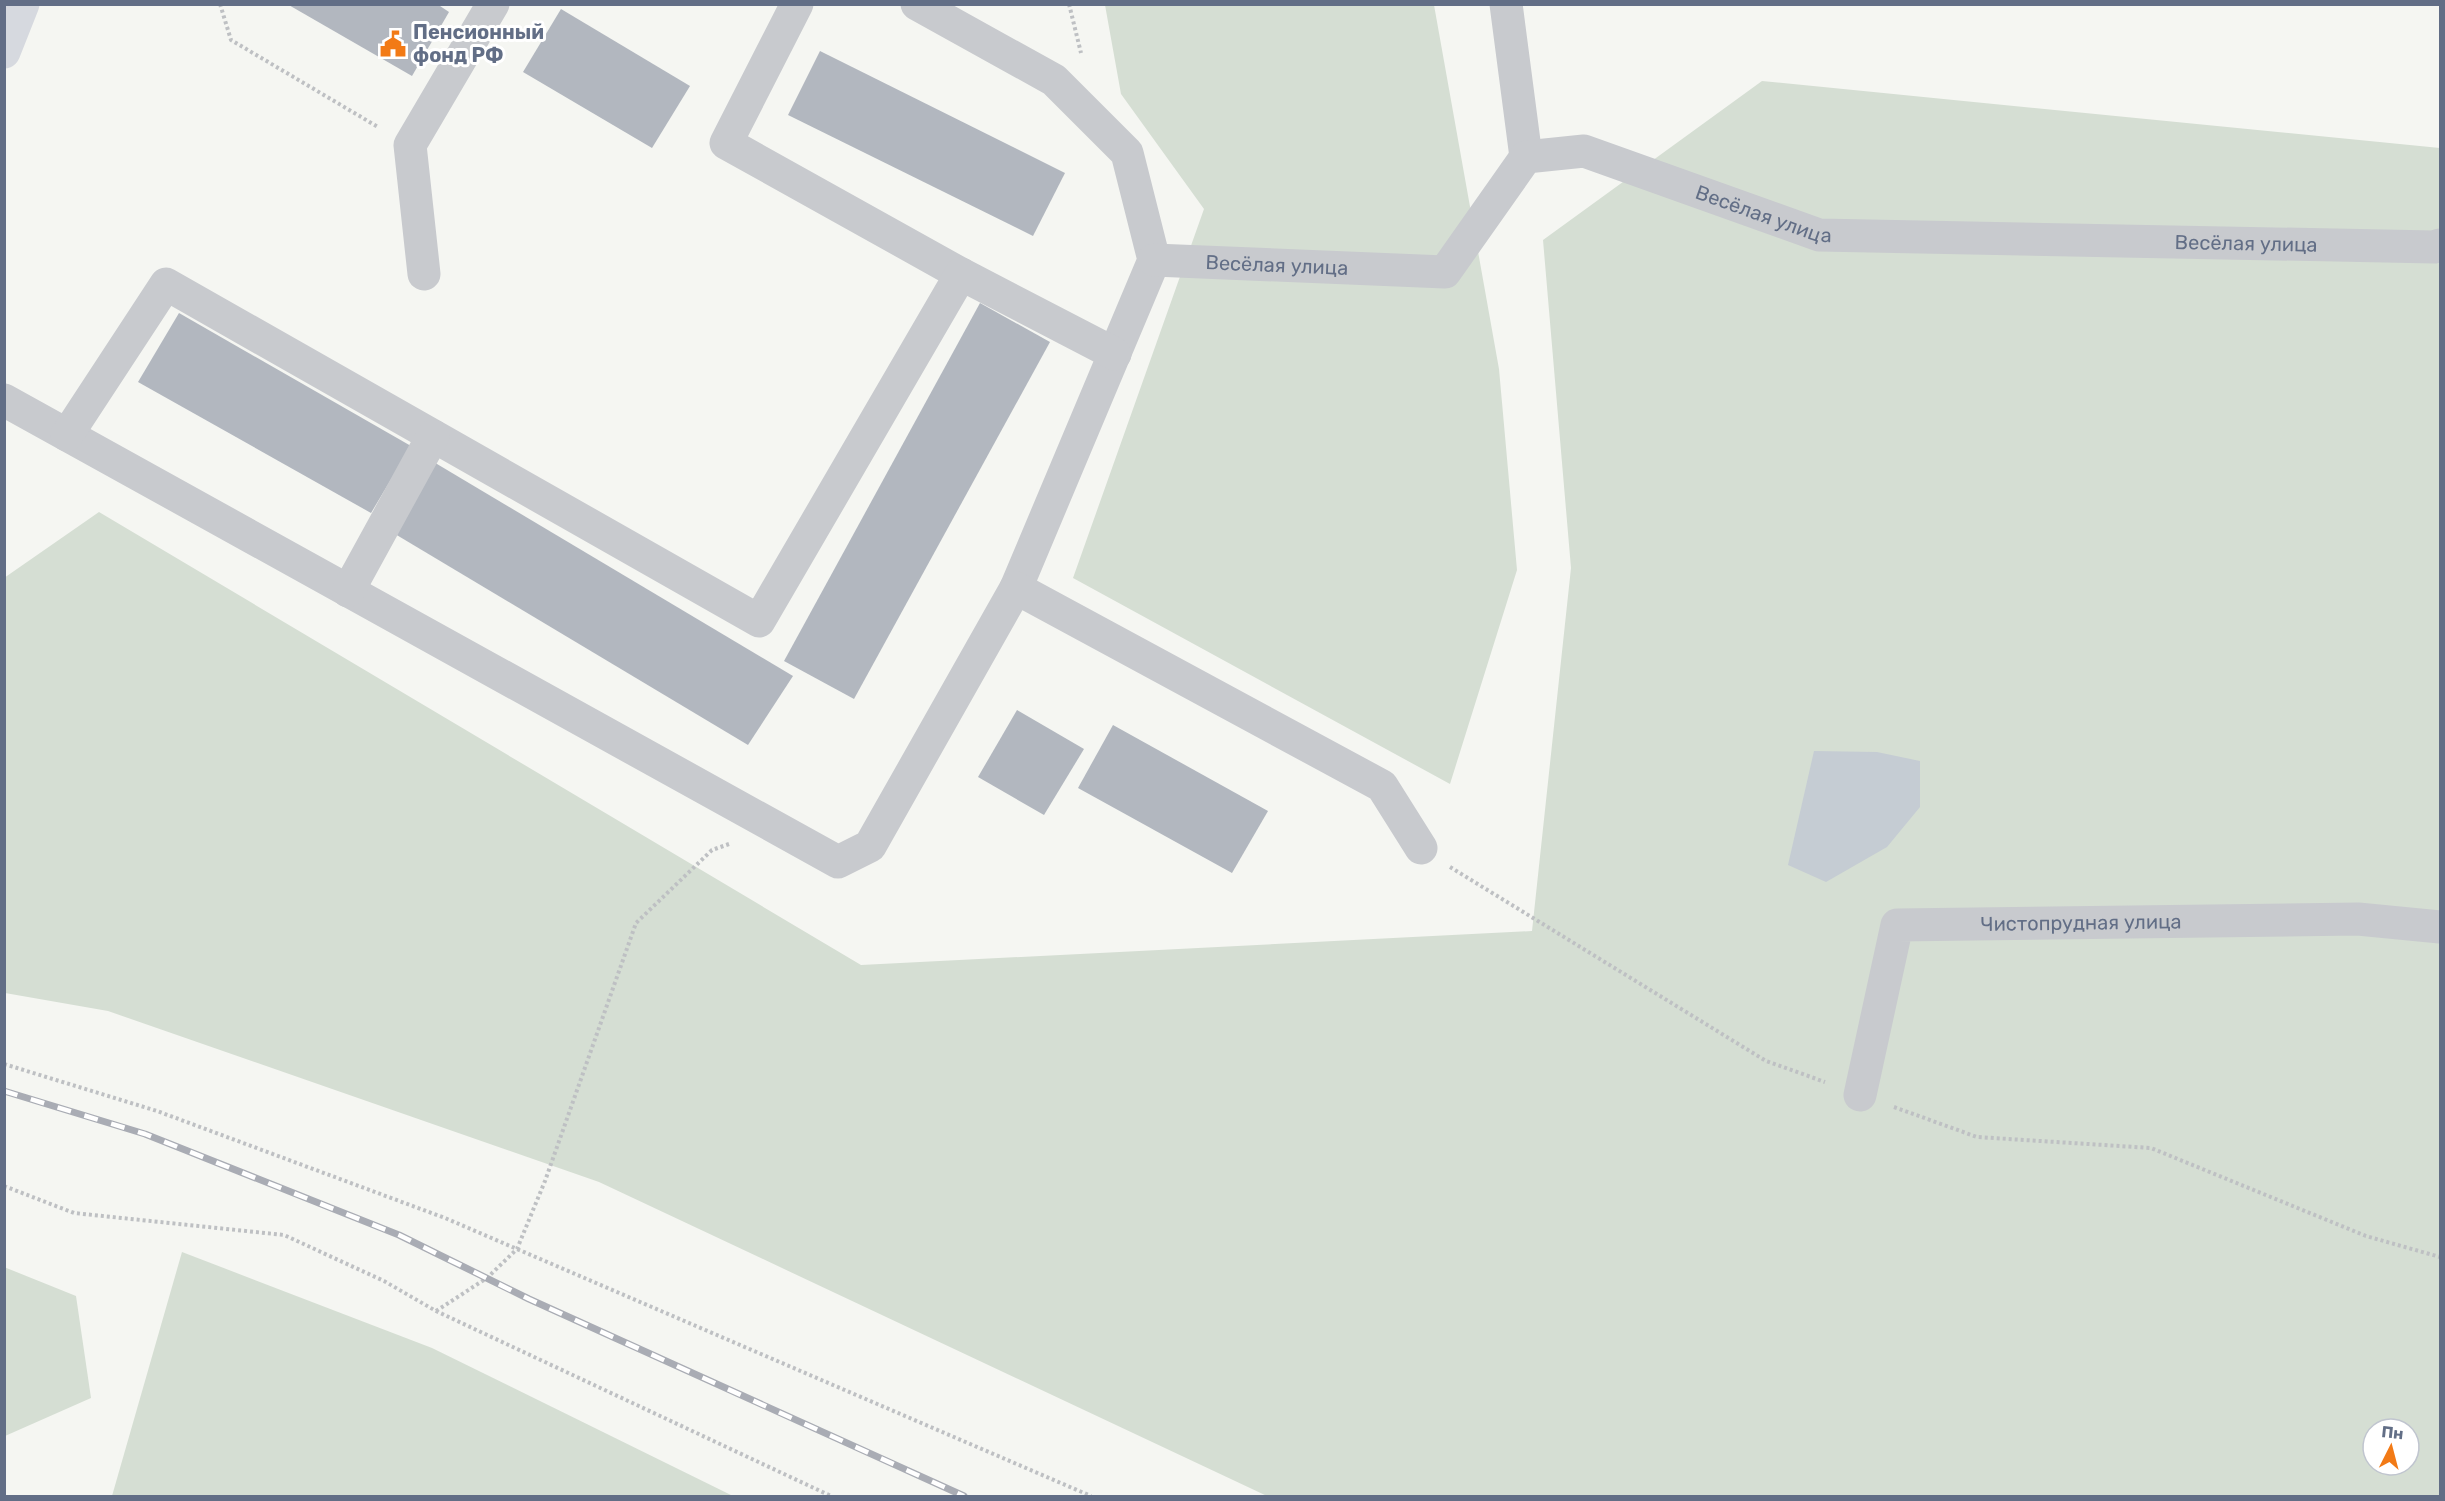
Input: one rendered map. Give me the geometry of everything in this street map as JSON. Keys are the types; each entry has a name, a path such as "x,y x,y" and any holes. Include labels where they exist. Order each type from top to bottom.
{"main road":[{"path":"4,52 23,4"}],"street":[{"path":"424,274 410,145 493,4"},
{"path":"797,4 726,143 961,274 1115,354"},
{"path":"4,400 838,862 870,846 1016,588 1155,260 1127,153 1054,80 917,4"},
{"path":"1506,4 1526,157"},
{"name":"Весёлая улица","path":"1155,260 1445,272 1526,157 1584,152 1819,235 2434,247 2440,245"},
{"path":"66,435 166,284 759,621 961,274"},
{"path":"348,591 433,436"},
{"path":"1016,588 1382,786 1421,848"},
{"name":"Чистопрудная улица","path":"1860,1095 1897,925 2358,919 2440,927"}],"path":[{"path":"220,4 231,40 410,145"},
{"path":"436,1311 487,1278 517,1249 545,1181 636,923 712,850 775,827"},
{"path":"1421,848 1766,1061 1977,1137 2151,1148 2366,1236 2440,1257"},
{"path":"4,1064 157,1111 445,1218 1091,1497"},
{"path":"4,1186 74,1214 284,1236 384,1281 436,1311 831,1497"}],"shaded area":[{"path":"1105,5 1434,5 1499,369 1517,570 1450,784 1073,578 1204,209 1121,94"},
{"path":"1762,81 2440,148 2440,1496 1267,1496 599,1182 108,1011 5,993 4,578 99,512 861,965 1532,931 1571,568 1543,240"},
{"path":"1814,751 1877,752 1920,761 1920,807 1887,847 1826,882 1788,865"},
{"path":"182,1252 432,1348 733,1496 112,1496"},
{"path":"4,1267 76,1296 91,1398 5,1436"}],"building":[{"name":"Пенсионный фонд РФ","path":"287,4 437,4 449,12 412,76"},
{"path":"561,9 690,86 652,148 523,72"},
{"path":"820,51 1065,173 1033,236 788,115"},
{"path":"980,303 1050,342 854,699 784,661"},
{"path":"179,313 411,446 371,513 138,382"},
{"path":"432,461 793,676 748,745 395,534"},
{"path":"1017,710 1084,749 1044,815 978,777"},
{"path":"1113,725 1268,811 1232,873 1078,788"}],"railway":[{"path":"4,1091 145,1134 399,1235 529,1299 964,1496"}],"place":[{"name":"Пенсионный фонд РФ","path":"393,44"}]}
